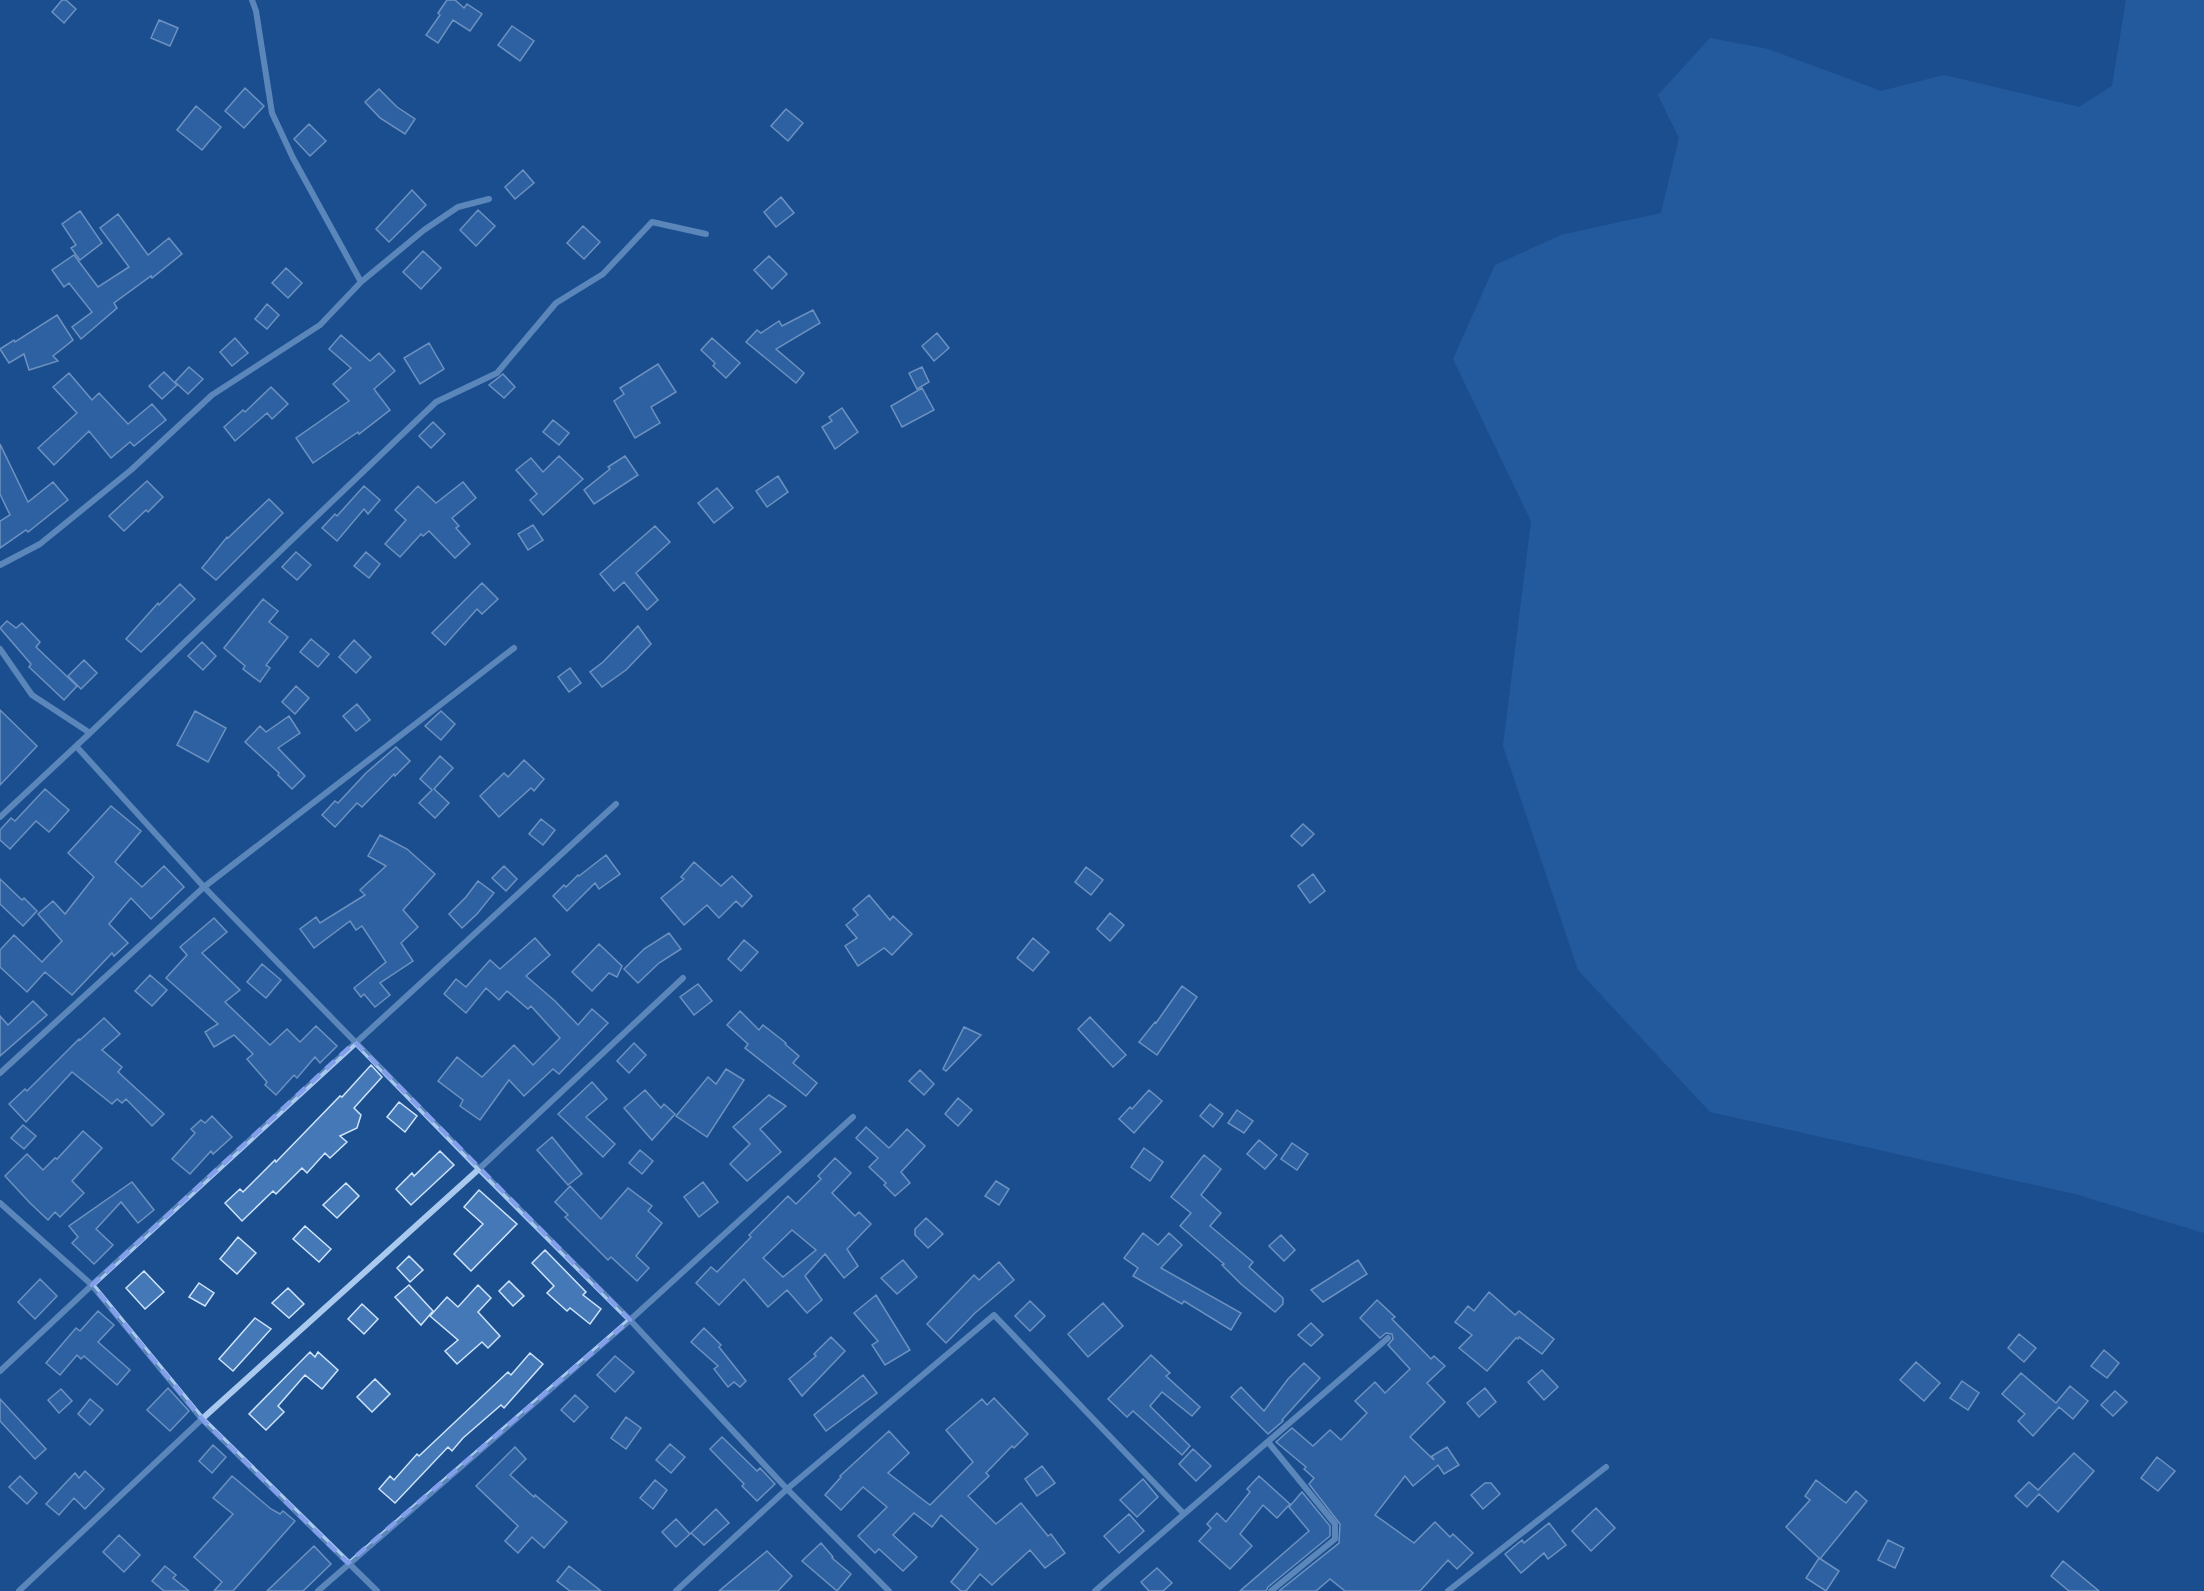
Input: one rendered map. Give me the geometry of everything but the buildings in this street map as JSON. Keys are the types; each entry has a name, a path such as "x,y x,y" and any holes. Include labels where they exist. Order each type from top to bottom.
{"street":[{"path":"252,0 256,11 272,113 293,158 361,282"},
{"path":"0,565 40,544 131,470 212,394 320,325 361,282 424,230 458,207 489,199"},
{"path":"0,817 436,402 497,374 556,303 603,274 652,222 706,234"},
{"path":"0,1073 204,887 514,648"},
{"path":"0,649 32,695 90,733"},
{"path":"76,747 204,887 630,1320 787,1489 889,1591"},
{"path":"0,1371 616,804"},
{"path":"19,1591 202,1419 479,1169 683,978"},
{"path":"318,1591 630,1320 853,1117"},
{"path":"0,1203 92,1285 202,1419 377,1591"},
{"path":"676,1591 787,1489 994,1315 1184,1514"},
{"path":"1095,1591 1388,1338"},
{"path":"1268,1442 1335,1524 1335,1539 1271,1591"},
{"path":"1448,1591 1606,1467"}],"highlighted area":[{"path":"355,1042 630,1320 348,1563 202,1419 92,1285"}],"shaded area":[{"path":"2126,0 2204,0 2204,1233 2075,1194 1710,1112 1578,970 1503,746 1531,521 1453,359 1495,265 1561,235 1661,213 1679,138 1658,95 1710,38 1768,49 1881,91 1944,75 2079,107 2112,86"}]}
